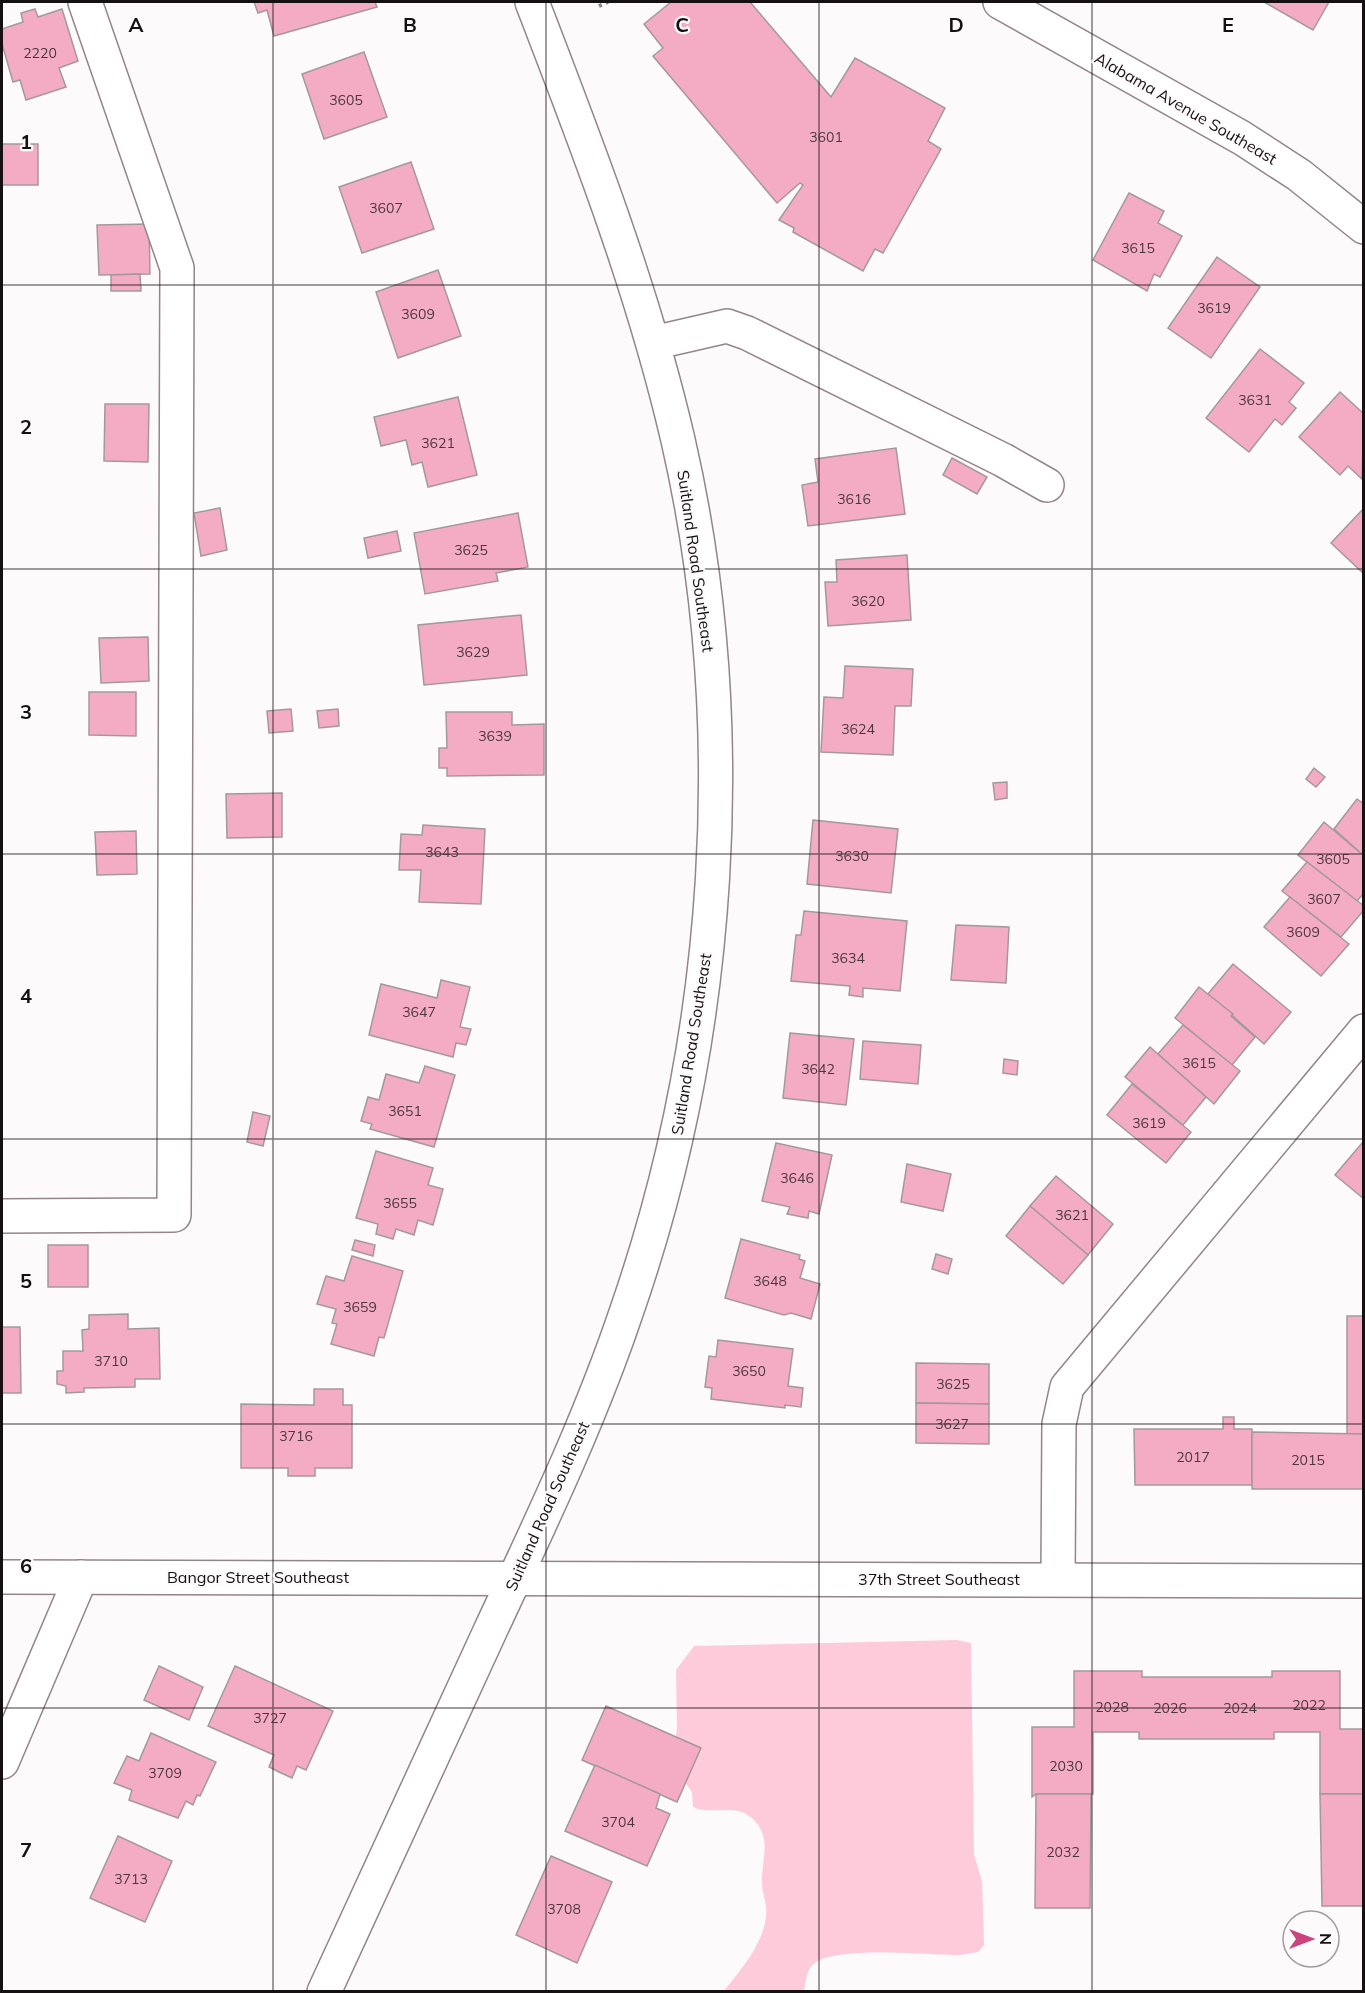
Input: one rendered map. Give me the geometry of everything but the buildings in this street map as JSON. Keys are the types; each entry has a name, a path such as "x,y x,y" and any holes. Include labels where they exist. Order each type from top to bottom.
{"main road":[{"path":"2,1216 174,1215 177,268 85,2"},
{"name":"Suitland Road Southeast","path":"324,1992 586,1422 629,1306 671,1161 684,1103 703,987 711,896 714,801 711,675 694,529 680,447 653,343 598,175 532,2"},
{"name":"Suitland Road Southeast","path":"542,2 551,50"},
{"name":"Alabama Avenue Southeast","path":"1000,2 1261,150 1299,175 1364,227"},
{"path":"653,343 727,326 747,333 1003,459 1047,485"},
{"path":"1058,1578 1059,1424 1067,1387 1364,1031"},
{"name":"Bangor Street Southeast","path":"2,1577 515,1578"},
{"path":"2,1762 81,1577"},
{"name":"37th Street Southeast","path":"515,1578 1058,1578 1364,1581"}],"path":[{"path":"599,6 608,2"}],"shaded area":[{"path":"957,1640 971,1643 974,1855 982,1881 984,1945 978,1952 960,1955 885,1952 828,1957 816,1962 810,1968 804,1991 724,1991 756,1947 764,1927 766,1911 762,1872 764,1841 759,1826 746,1814 732,1810 708,1810 693,1807 692,1792 672,1764 677,1728 676,1670 694,1646"}]}
